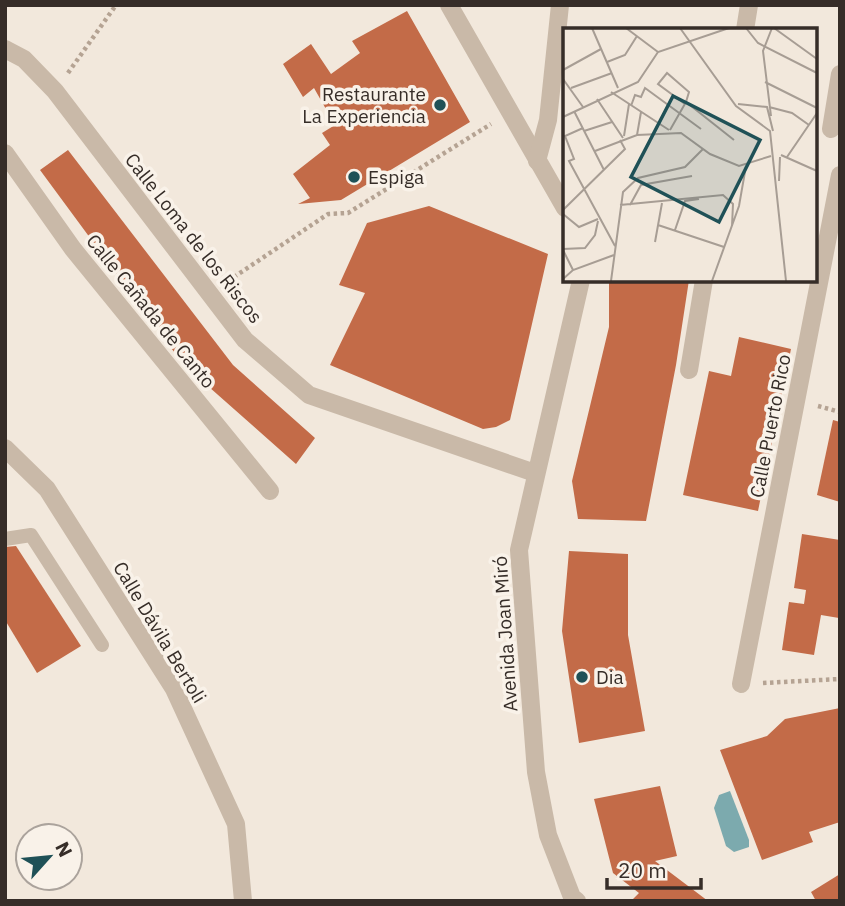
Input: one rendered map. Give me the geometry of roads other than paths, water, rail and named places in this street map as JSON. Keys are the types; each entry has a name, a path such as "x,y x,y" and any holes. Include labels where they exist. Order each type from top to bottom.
{"street":[{"path":"449,5 563,205"},
{"path":"537,161 557,121 560,5"},
{"path":"745,28 749,5"},
{"name":"Calle Loma de los Riscos","path":"5,49 24,59 55,91 245,340 309,395 535,472"},
{"path":"829,129 840,74"},
{"name":"Calle Cañada de Canto","path":"5,153 73,249 270,491"},
{"name":"Calle Puerto Rico","path":"741,684 840,175"},
{"name":"Avenida Joan Miró","path":"571,899 548,835 536,772 519,550 581,282"},
{"path":"689,369 704,282"},
{"name":"Calle Dávila Bertoli","path":"5,448 47,489 174,689 236,824 243,901"}],"lane":[{"path":"5,539 31,535 102,645"}],"water":[{"path":"730,791 749,840 749,847 734,852 726,846 714,808 719,795"}],"place":[{"name":"Restaurante La Experiencia","path":"440,105"},
{"name":"Espiga","path":"354,177"},
{"name":"Dia","path":"582,677"}]}
